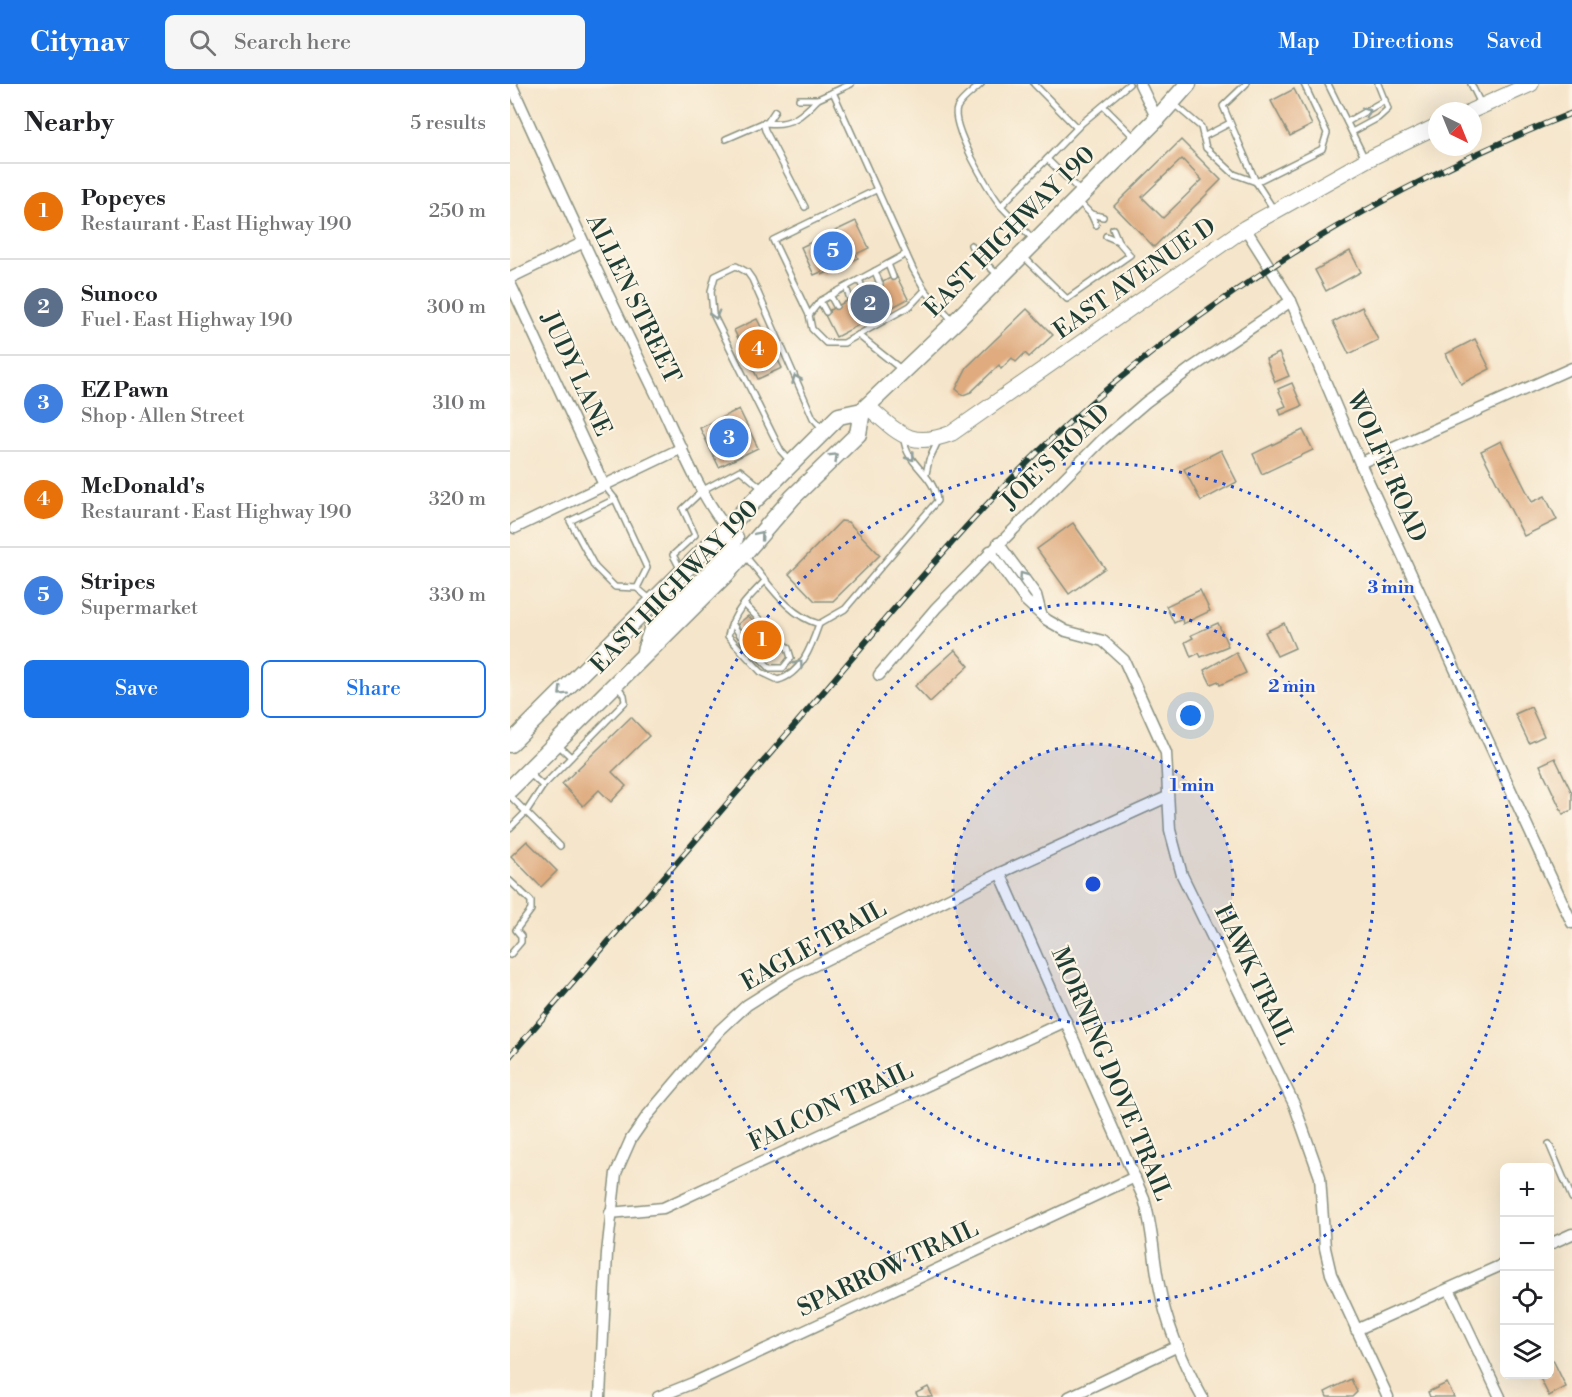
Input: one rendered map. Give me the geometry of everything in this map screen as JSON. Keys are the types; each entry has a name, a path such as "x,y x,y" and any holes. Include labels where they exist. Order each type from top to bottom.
{"main road":[{"name":"EAST HIGHWAY 190","path":"510,744 824,430 839,416 865,409 955,323 1137,139 1188,84"},
{"path":"1482,106 1530,84"},
{"name":"EAST AVENUE D","path":"904,437 919,440 939,438 969,424 1245,228 1366,160 1428,130"},
{"name":"EAST HIGHWAY 190","path":"510,789 744,555 793,497 858,434 865,409"},
{"path":"865,409 904,437"},
{"path":"644,655 652,630 729,554 734,546 735,538 726,527"}],"street":[{"name":"ALLEN STREET","path":"511,84 582,243 682,448 726,527"},
{"path":"1140,84 1157,118"},
{"name":"WOLFE ROAD","path":"1245,228 1291,302 1360,463 1572,923"},
{"path":"510,279 582,243"},
{"name":"JUDY LANE","path":"510,283 603,483"},
{"name":"JOE'S ROAD","path":"879,675 936,608 1103,439 1146,402 1242,332 1291,302"},
{"path":"1360,463 1572,368"},
{"path":"515,528 603,483 682,448"},
{"name":"HAWK TRAIL","path":"994,547 1036,595 1041,614 1066,631 1103,641 1124,660 1163,741 1169,774 1167,797 1170,830 1189,891 1294,1104 1315,1157 1320,1177 1327,1257 1331,1274 1388,1397"},
{"name":"EAGLE TRAIL","path":"600,1397 610,1213 616,1173 631,1139 701,1050 747,1005 793,976 1000,873 1167,797"},
{"name":"MORNING DOVE TRAIL","path":"1000,873 1135,1177 1150,1218 1162,1302 1178,1346 1202,1397"},
{"name":"FALCON TRAIL","path":"610,1213 663,1208 1066,1021"},
{"name":"SPARROW TRAIL","path":"658,1397 693,1383 1135,1177"},
{"path":"1554,1242 1572,1234"},
{"path":"1356,1330 1500,1266"},
{"path":"1449,1289 1500,1397"},
{"path":"1069,1397 1178,1346"}],"lane":[{"path":"799,99 818,99 850,84"},
{"path":"981,84 960,104 956,119 988,189 1035,242"},
{"path":"1034,84 1077,128"},
{"path":"1001,206 1077,128 1129,84"},
{"path":"1246,84 1223,106 1256,182 1274,210"},
{"path":"1172,102 1201,127 1206,148 1234,174 1256,182 1322,149 1327,133 1304,84"},
{"path":"1328,84 1366,160"},
{"path":"1352,132 1388,109 1378,84"},
{"path":"1471,84 1475,102"},
{"path":"832,93 874,179 876,190 906,254 925,290 955,323"},
{"path":"765,123 782,125 805,114 818,99"},
{"path":"1347,122 1385,100"},
{"path":"1103,106 1137,139"},
{"path":"726,139 765,123 775,111"},
{"path":"765,123 805,207"},
{"path":"1203,136 1230,123"},
{"path":"1047,159 1079,197 1096,225"},
{"path":"876,190 773,240 808,315 812,329 826,343 841,343 895,314 925,290"},
{"path":"1091,214 1103,218"},
{"path":"1022,255 1067,299 1130,255 1118,241 1113,229"},
{"path":"1106,236 1118,241"},
{"path":"971,245 975,253 1000,277"},
{"path":"808,315 820,300 906,254"},
{"path":"888,264 893,277"},
{"path":"792,462 781,451 713,314 711,285 721,271 736,266 747,272 752,279 813,418 824,430"},
{"path":"875,271 880,284"},
{"path":"859,280 865,291"},
{"path":"846,287 850,299"},
{"path":"830,295 836,306"},
{"path":"820,300 826,312"},
{"path":"892,308 895,314"},
{"path":"877,316 880,323"},
{"path":"863,323 867,330"},
{"path":"847,331 904,371"},
{"path":"838,336 841,343"},
{"path":"765,580 744,603 731,622 728,636 761,672 778,680 787,678 803,660 819,624 845,609 932,510 937,501 936,489 927,474 905,449 904,437"},
{"path":"927,474 929,460 939,438"},
{"path":"682,572 673,555 695,535 683,509 704,490 740,470 764,490"},
{"path":"603,483 615,499 647,568 637,588"},
{"path":"615,499 570,521 595,567 615,587 637,588 652,601"},
{"path":"744,555 782,600 804,620 819,624"},
{"path":"731,622 745,643 770,668 783,668 791,658 788,648 744,603"},
{"path":"510,828 526,812 543,786 624,702 624,695 615,684"},
{"path":"556,743 571,757"},
{"path":"528,771 543,786"},
{"path":"510,796 560,846"},
{"path":"510,881 531,901 531,910 516,930"},
{"path":"510,925 521,936 521,942 510,955"},
{"path":"1549,1144 1572,1198"}],"building":[{"path":"1294,89 1312,125 1290,136 1271,101"},
{"path":"1181,140 1221,180 1154,247 1114,206","holes":["1182,159 1202,180 1163,218 1142,197"]},
{"path":"856,221 869,248 856,254 858,258 822,275 821,272 814,275 801,247"},
{"path":"1350,251 1361,272 1326,291 1315,270"},
{"path":"896,275 908,299 836,337 824,313"},
{"path":"1362,307 1378,340 1349,354 1333,322"},
{"path":"1027,309 1053,335 1029,357 1025,353 1016,362 1012,358 1001,369 999,365 971,392 963,395 956,389 967,367"},
{"path":"757,319 782,368 758,379 734,330"},
{"path":"1475,339 1490,369 1461,384 1446,354"},
{"path":"1279,353 1289,376 1275,382 1266,359"},
{"path":"1292,383 1302,406 1281,415 1279,409 1286,406 1278,389"},
{"path":"739,409 758,448 719,467 700,428"},
{"path":"1303,430 1313,450 1262,474 1253,454"},
{"path":"1501,441 1532,502 1545,496 1557,520 1524,536 1481,451"},
{"path":"1221,450 1237,482 1201,501 1184,469"},
{"path":"841,521 848,522 880,555 833,601 815,601 789,574"},
{"path":"1073,523 1105,568 1069,594 1037,549"},
{"path":"1200,590 1210,611 1183,624 1182,619 1174,623 1166,606"},
{"path":"748,616 771,635 769,637 781,649 770,660 739,627 738,624"},
{"path":"1218,623 1228,646 1201,657 1199,653 1191,657 1185,642 1193,638 1191,635"},
{"path":"1284,623 1295,648 1277,656 1265,632"},
{"path":"955,650 969,666 930,702 915,686"},
{"path":"1236,652 1246,673 1220,685 1218,681 1211,684 1204,670"},
{"path":"1531,707 1544,736 1529,743 1515,714"},
{"path":"631,717 649,736 612,772 626,786 611,802 599,790 583,806 562,784"},
{"path":"1555,758 1572,793 1572,810 1563,814 1540,765"},
{"path":"527,841 557,871 541,887 511,856"},
{"path":"1554,1362 1566,1387 1549,1396 1540,1379 1554,1379"},
{"path":"1351,1379 1357,1392 1352,1397 1327,1397 1325,1392"},
{"path":"1447,1383 1454,1397 1430,1397 1428,1392"},
{"path":"928,1387 933,1397 918,1397 916,1393"}],"railway":[{"path":"510,1056 933,564 1004,486 1079,413 1171,338 1279,262 1392,196 1511,138 1572,113"}],"place":[{"name":"Stripes","path":"833,251"},
{"name":"Sunoco","path":"870,304"},
{"name":"McDonald's","path":"758,349"},
{"name":"EZ Pawn","path":"729,438"},
{"name":"Popeyes","path":"762,640"}]}
